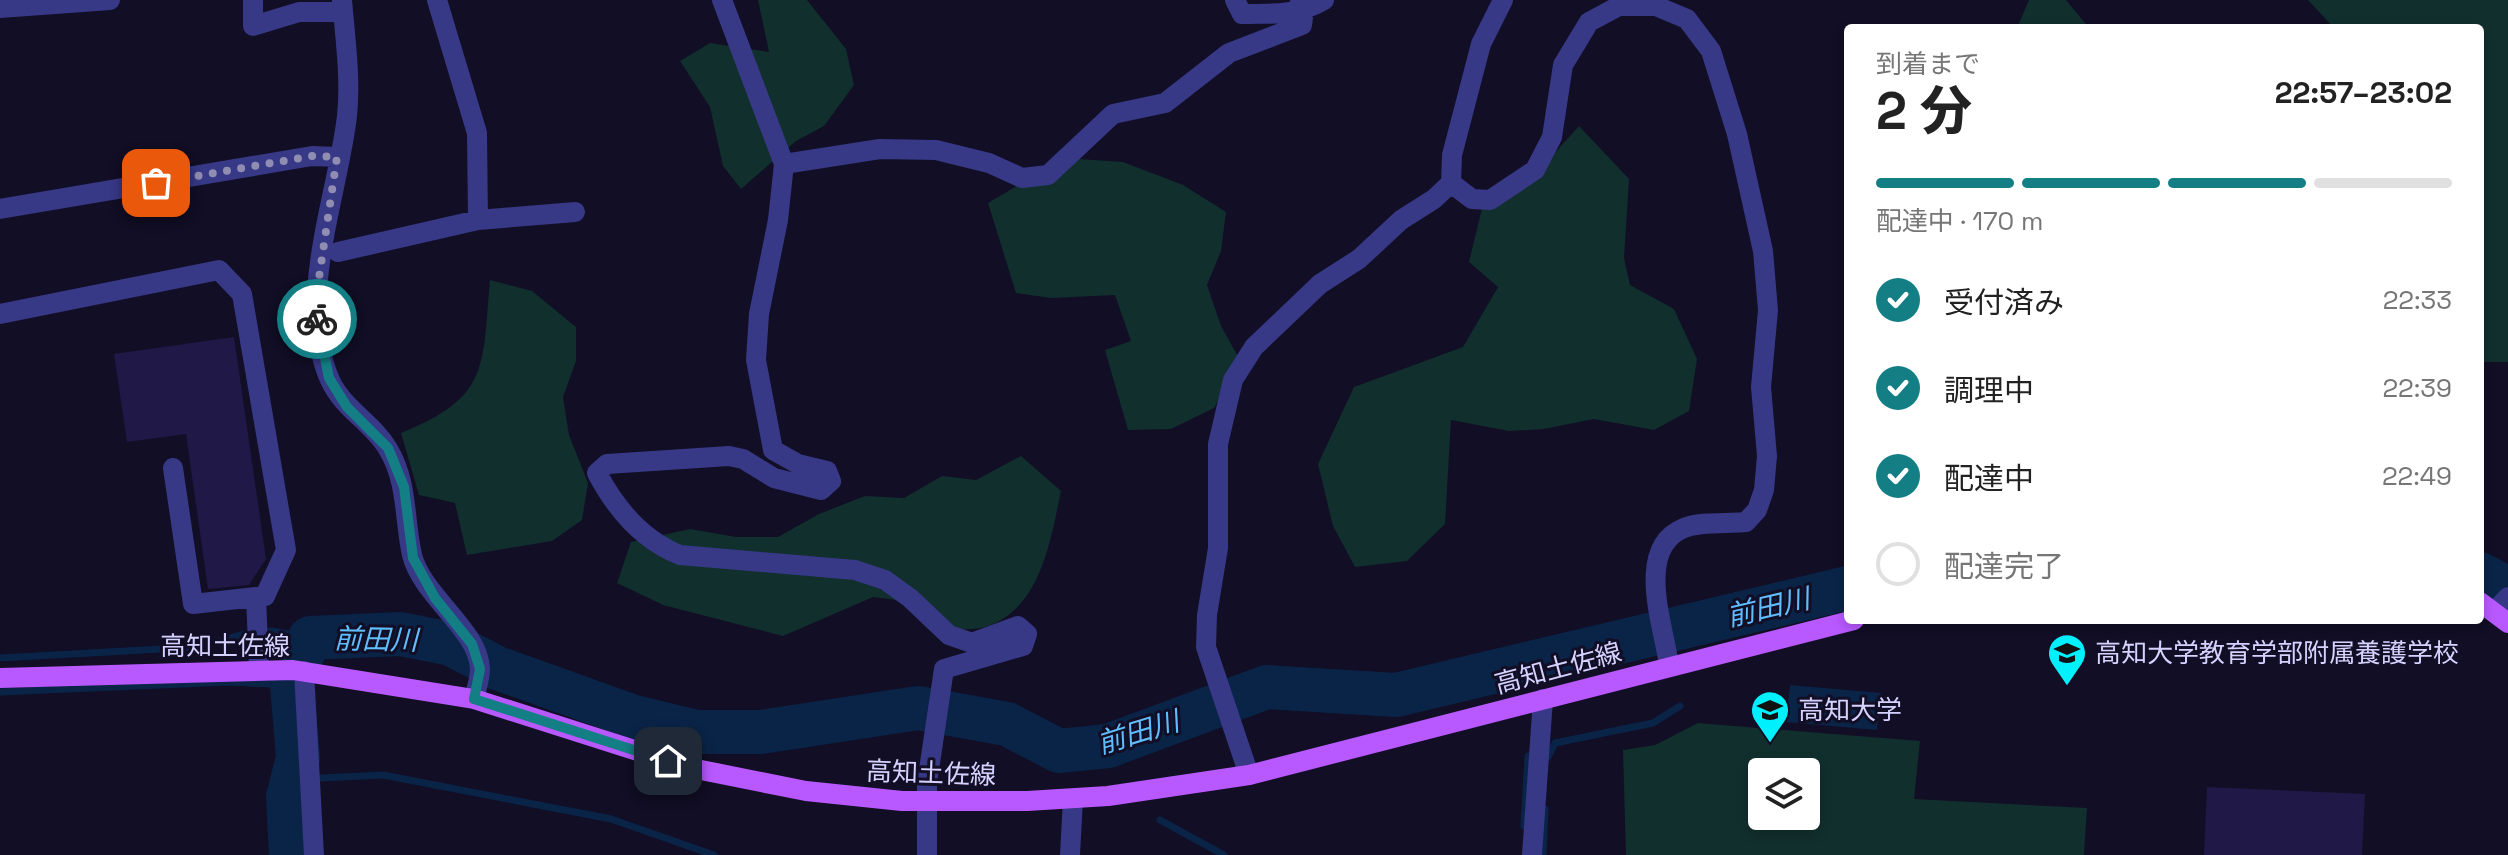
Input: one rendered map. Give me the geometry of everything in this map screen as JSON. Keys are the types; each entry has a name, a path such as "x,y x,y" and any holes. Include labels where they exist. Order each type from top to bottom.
{"main road":[{"name":"高知土佐線","path":"0,678 259,668 304,671 474,699 691,768 806,791 925,801 1073,799 1249,775 1844,622"}],"street":[{"path":"0,8 110,0"},
{"path":"253,0 253,26 299,12 342,6 347,115 337,157 316,298 329,378 347,407 388,448 404,487 413,558 435,598 472,644 480,669 474,699"},
{"path":"437,0 477,133 480,176 478,220"},
{"path":"722,0 784,164 778,220 759,314 756,360 767,430 773,450 798,464 827,471 831,481 821,490 774,478 743,459 729,456 607,464 597,473 611,499 654,544 680,555 855,570 885,580 910,598 949,635 972,643 1018,626 1027,634 1023,646 944,669 925,801 927,855"},
{"path":"1235,0 1242,14 1324,0"},
{"path":"1249,775 1206,647 1207,615 1218,548 1218,444 1233,380 1254,347 1320,284 1359,259 1401,220 1434,199 1451,183 1452,155 1467,108 1481,44 1503,0"},
{"path":"784,164 880,149 936,150 989,163 1022,178 1048,175 1113,114 1165,103 1229,53 1302,25 1302,5"},
{"path":"1451,183 1472,199 1490,200 1535,170 1552,137 1563,65 1589,22 1619,6 1656,6 1687,19 1711,51 1737,134 1763,251 1768,310 1761,387 1767,456 1764,490 1757,510 1746,522 1684,528 1661,546 1655,577 1669,665"},
{"path":"0,209 312,156 337,157"},
{"path":"338,252 478,220 575,212"},
{"path":"316,298 326,291 338,252 336,231 327,217"},
{"path":"0,314 219,270 242,294 286,550 265,596 193,604 173,468"},
{"path":"256,597 260,632 259,668"},
{"path":"304,671 314,855"},
{"path":"1532,855 1543,699"},
{"path":"1070,855 1073,799"}],"green space":[{"path":"758,0 807,0 846,49 854,85 824,126 796,141 741,189 723,166 710,107 680,61 710,43 769,52"},
{"path":"2029,0 2066,0 2086,24 2019,24"},
{"path":"2308,0 2508,0 2508,362 2484,362 2484,24 2330,24"},
{"path":"1579,126 1629,179 1624,258 1630,285 1674,309 1697,359 1689,411 1654,430 1594,419 1544,429 1509,431 1451,420 1445,524 1407,561 1355,567 1333,526 1318,464 1354,387 1463,347 1498,287 1469,262 1484,200 1531,179"},
{"path":"1064,158 1123,162 1183,185 1226,212 1221,251 1207,285 1221,326 1240,360 1214,408 1171,429 1128,430 1105,350 1131,341 1115,295 1051,298 1016,293 988,203"},
{"path":"490,280 532,291 576,327 576,361 563,397 569,435 588,483 582,520 552,541 467,555 455,503 419,495 401,433 451,406 466,392 476,376 482,358"},
{"path":"1021,456 1061,491 1048,549 1033,586 1008,615 985,627 940,631 905,601 873,597 783,636 663,605 617,583 631,542 690,529 736,537 778,537 819,514 865,496 904,498 942,476 976,480"},
{"name":"高知大学","path":"1698,723 1920,741 1914,799 2087,808 2084,855 1626,855 1623,750 1655,745"}],"water":[{"path":"1790,685 1881,693 1877,730 1786,722"}],"building":[{"path":"234,337 266,559 249,585 208,589 186,434 127,442 114,354"},
{"path":"2207,787 2365,794 2362,855 2204,855"}],"waterway":[{"name":"前田川","path":"2484,576 2508,589"},
{"name":"前田川","path":"303,653 310,638 400,634 451,644 497,668 634,717 696,732 761,732 918,708 1007,724 1059,751 1108,746 1267,687 1396,695 1844,589"},
{"path":"0,658 198,647 247,633 272,631 310,638"},
{"path":"0,692 229,682 292,685"},
{"name":"前田川","path":"291,855 288,797 298,758 292,685"},
{"path":"1548,757 1555,743 1653,723 1680,706"},
{"path":"1524,826 1528,756"},
{"path":"321,778 383,775 611,819 714,855"},
{"path":"1543,855 1545,809"},
{"path":"1160,820 1224,855"}],"way so far":[{"path":"156,183 312,156 337,157 316,298 317,319"}],"place":[{"name":"高知大学教育学部附属養護学校","path":"2067,687"},
{"name":"高知大学","path":"1770,744"}],"route":[{"path":"317,319 329,378 347,407 388,448 404,487 413,558 435,598 472,644 480,669 474,699 668,761"}]}
